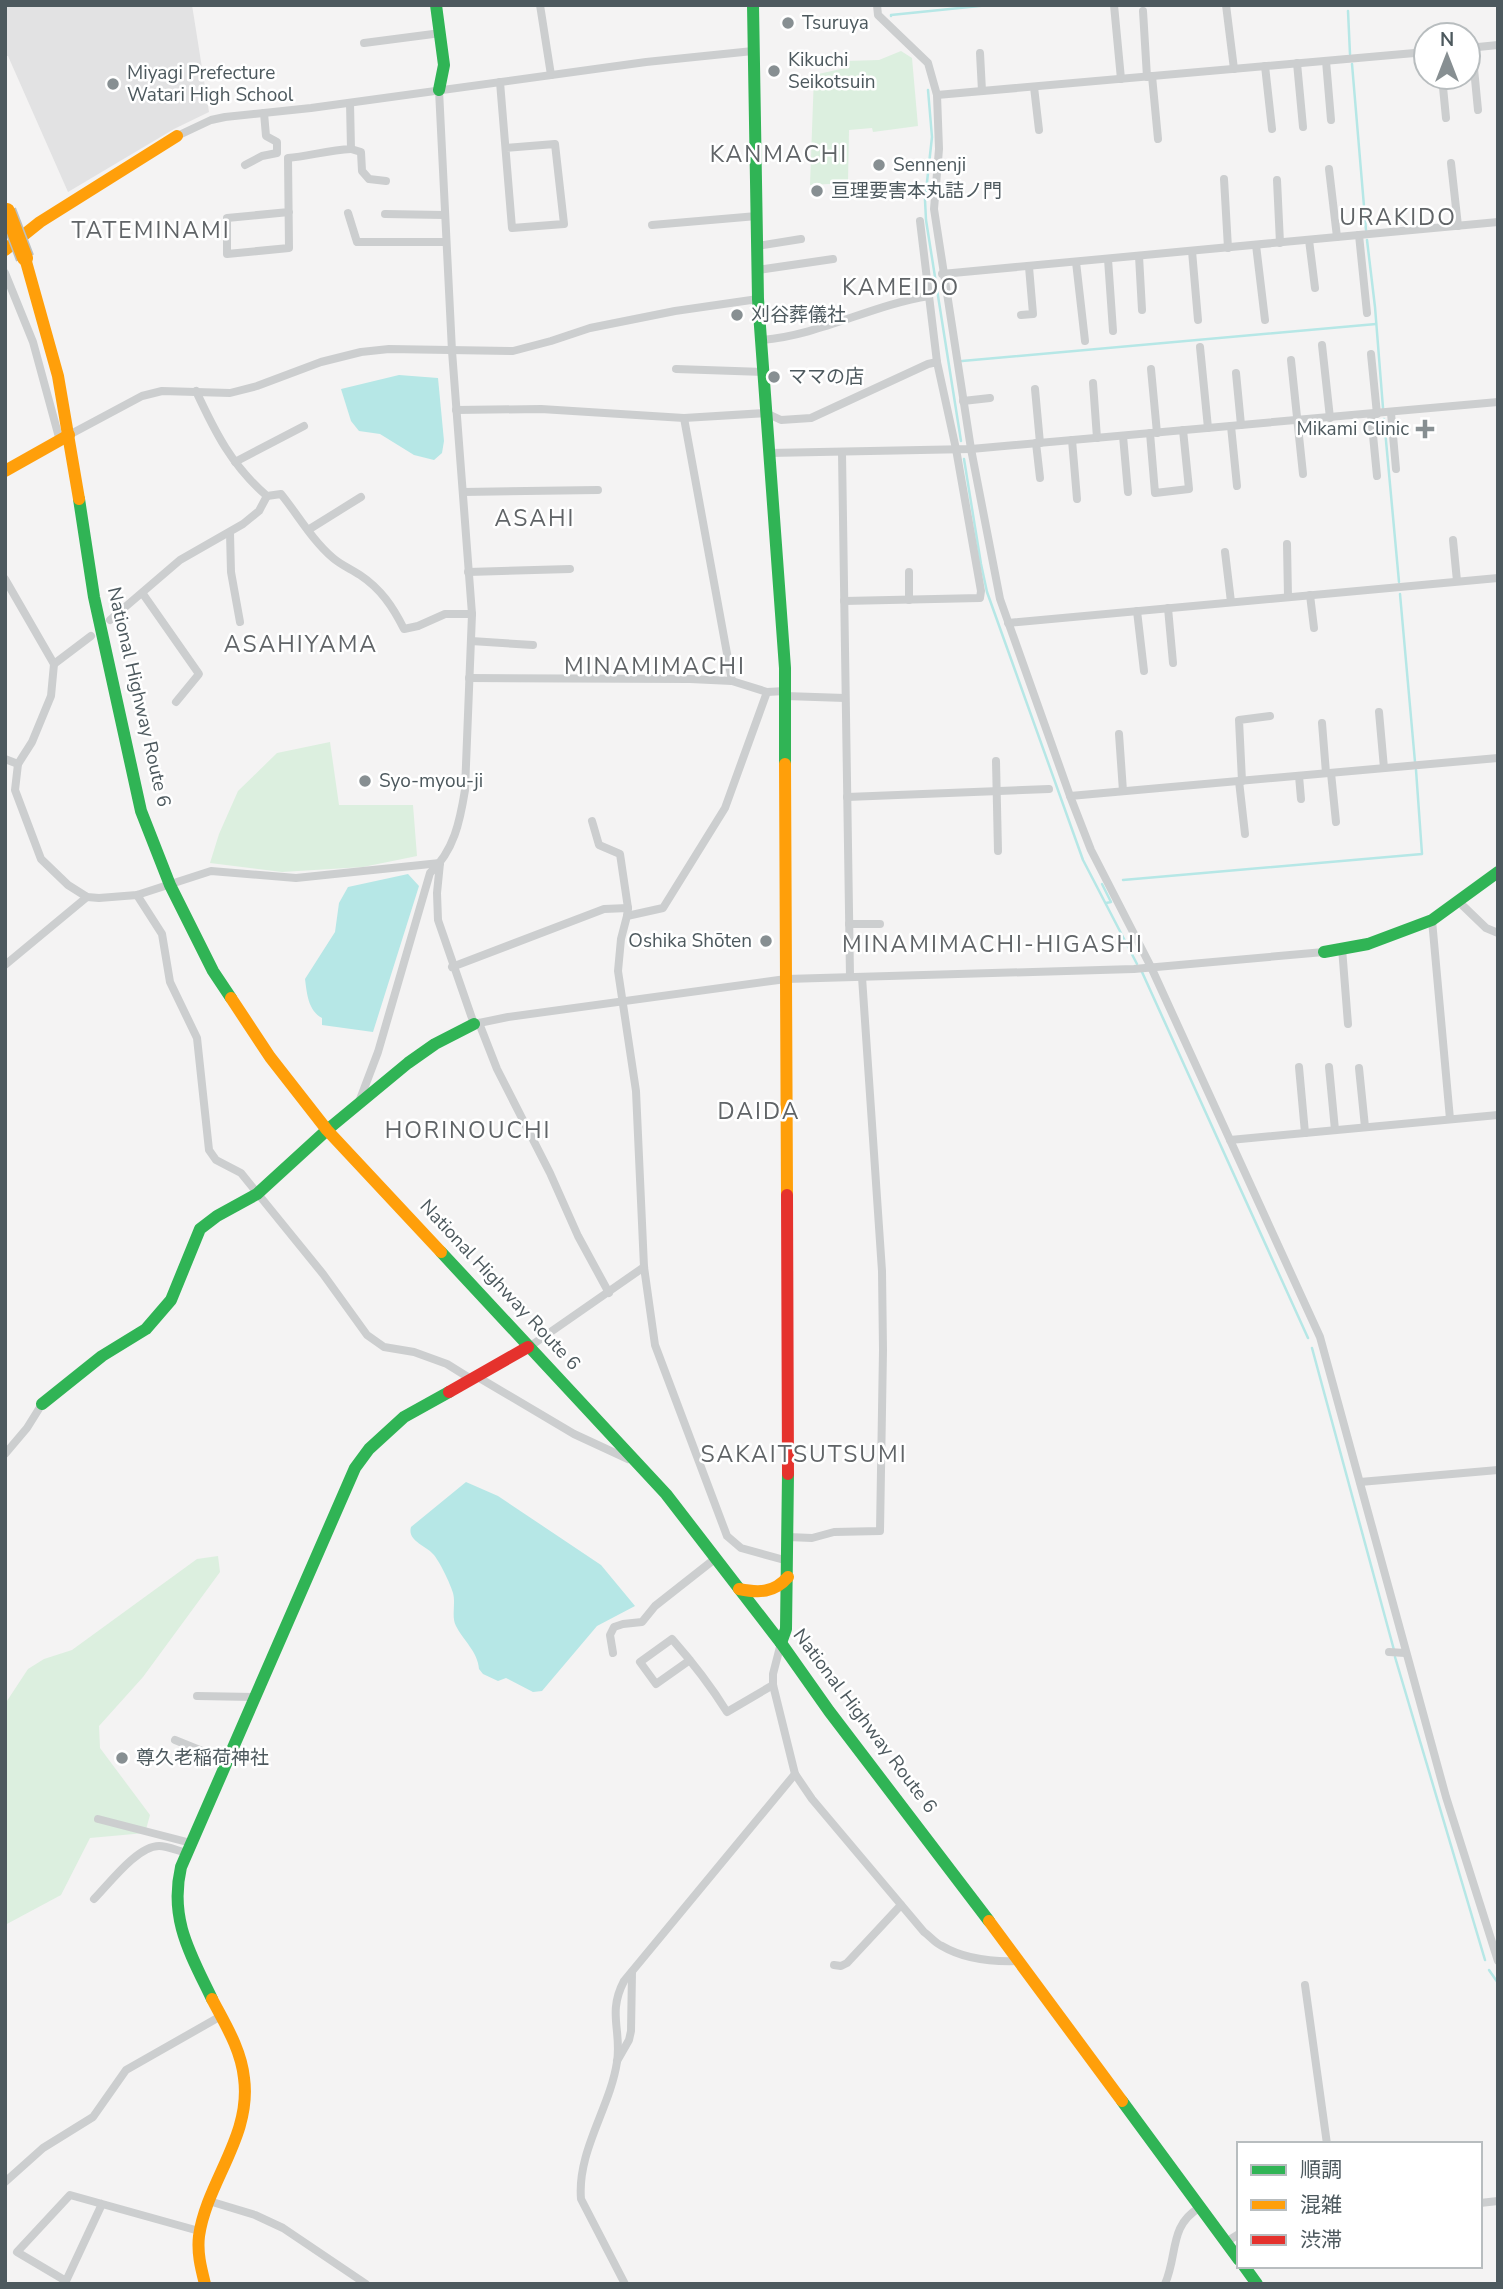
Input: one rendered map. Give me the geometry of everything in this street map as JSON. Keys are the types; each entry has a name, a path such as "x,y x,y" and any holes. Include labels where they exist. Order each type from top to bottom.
{"main road":[{"path":"436,5 444,65 439,90"},
{"path":"752,5 758,299 785,694 788,1569 786,1629 782,1643"},
{"path":"5,250 40,222 177,136"},
{"name":"National Highway Route 6","path":"6,210 40,306 58,376 65,438 94,597 141,811 170,885 213,971 270,1057 327,1130 666,1494 782,1643 1199,2208 1232,2238"},
{"path":"5,471 65,438"},
{"path":"1324,952 1368,944 1432,920 1498,872"},
{"path":"41,1404 102,1356 146,1329 171,1300 200,1228 257,1194 327,1130 435,1044 476,1024"},
{"path":"205,2284 198,2270 199,2231 209,2201 232,2151 246,2102 241,2056 180,1930 176,1908 177,1882 189,1848 355,1468 386,1431 404,1417 528,1347"},
{"path":"739,1589 758,1594 773,1591 783,1584 788,1569"},
{"path":"1245,2268 1257,2284"}],"street":[{"path":"540,5 551,75"},
{"path":"877,5 878,15 928,63 937,95 939,149 934,209 963,401 995,579 1091,850 1151,967 1320,1337 1446,1797 1498,1961"},
{"path":"1114,5 1121,79"},
{"path":"1226,5 1234,69"},
{"path":"1143,11 1158,139"},
{"path":"364,43 440,33"},
{"path":"177,136 211,120 753,51"},
{"path":"980,53 982,91"},
{"path":"937,95 1412,53"},
{"path":"1325,61 1331,120"},
{"path":"1297,64 1303,127"},
{"path":"1265,66 1272,129"},
{"path":"500,82 512,228 564,224 555,144 506,148"},
{"path":"1034,87 1039,130"},
{"path":"357,1107 378,1052 430,873 440,863 453,841 461,818 465,790 471,614 445,242 439,90"},
{"path":"1443,91 1446,118"},
{"path":"1476,91 1478,110"},
{"path":"350,103 351,149"},
{"path":"245,165 262,156 277,153 277,142 266,136 264,113"},
{"path":"289,212 227,218 227,254 289,248 289,212 288,158 310,156 323,150 351,149 361,152 362,172 369,179 386,181"},
{"path":"1451,163 1458,226"},
{"path":"1329,169 1338,237"},
{"path":"1224,179 1228,248"},
{"path":"1277,180 1280,243"},
{"path":"348,213 357,242 445,242"},
{"path":"385,214 444,215"},
{"path":"652,225 757,216"},
{"path":"844,601 980,598 981,591 956,449 937,362 920,221"},
{"path":"943,274 1498,222"},
{"path":"1359,235 1367,313"},
{"path":"757,246 801,239"},
{"path":"1309,240 1315,288"},
{"path":"1256,245 1265,320"},
{"path":"1192,251 1198,320"},
{"path":"1139,256 1142,310"},
{"path":"758,270 833,259"},
{"path":"1108,259 1113,331"},
{"path":"1076,262 1085,341"},
{"path":"1021,315 1033,314 1029,267"},
{"path":"5,273 33,342 65,438 142,396 162,391 230,393 321,362 361,352 389,349 513,351 590,328 758,299"},
{"path":"762,340 827,327 884,306 929,296"},
{"path":"1322,345 1330,418"},
{"path":"1200,347 1209,428"},
{"path":"1371,355 1377,476"},
{"path":"1292,360 1303,474"},
{"path":"456,410 541,409 684,418 766,413 781,420 811,418 937,362"},
{"path":"676,369 764,372"},
{"path":"1151,369 1155,493 1189,489 1183,430"},
{"path":"1236,373 1241,425"},
{"path":"1093,383 1097,438"},
{"path":"1035,389 1040,478"},
{"path":"196,391 220,442 250,480 267,496"},
{"path":"963,401 990,398"},
{"path":"769,453 971,449 1498,402"},
{"path":"1391,413 1396,469"},
{"path":"684,418 732,681"},
{"path":"235,462 303,426"},
{"path":"1231,426 1237,486"},
{"path":"1123,436 1128,492"},
{"path":"1072,440 1077,499"},
{"path":"842,453 850,976"},
{"path":"463,492 598,490"},
{"path":"267,496 281,494 331,557 371,583 384,596 395,610 404,629 418,626 444,614 471,614"},
{"path":"110,620 180,560 230,533 259,511 267,496"},
{"path":"309,530 361,497"},
{"path":"230,533 231,572 240,622"},
{"path":"1453,540 1457,581"},
{"path":"1287,544 1288,597"},
{"path":"1225,552 1231,602"},
{"path":"468,572 570,569"},
{"path":"909,572 909,600"},
{"path":"1009,623 1498,578"},
{"path":"5,579 54,664 51,696 32,742 18,764 15,790 41,859 54,874 87,897 137,895 211,871 296,878 440,863"},
{"path":"143,594 199,674 176,702"},
{"path":"1310,595 1314,628"},
{"path":"1168,608 1172,663"},
{"path":"1138,611 1144,671"},
{"path":"54,664 91,636"},
{"path":"471,640 533,645"},
{"path":"470,678 732,681 767,692 845,698"},
{"path":"452,967 604,909 627,912 663,908 725,808 767,692"},
{"path":"1379,712 1384,768"},
{"path":"1245,834 1240,720 1270,716"},
{"path":"1322,723 1336,822"},
{"path":"1119,734 1124,791"},
{"path":"1070,796 1498,758"},
{"path":"5,759 18,764"},
{"path":"996,761 998,851"},
{"path":"1299,776 1301,799"},
{"path":"847,797 1049,789"},
{"path":"592,821 599,845 620,854 627,912 618,971 636,1091 644,1267 655,1345 727,1536 741,1548 788,1569"},
{"path":"440,863 438,919 452,967 497,1069 610,1293"},
{"path":"137,895 162,934 170,982 197,1038 209,1150 216,1160 241,1173 323,1274 367,1335 384,1348 414,1352 447,1364 574,1434 638,1464"},
{"path":"5,965 87,897"},
{"path":"1458,901 1486,928 1498,933"},
{"path":"1432,920 1450,1119"},
{"path":"849,924 880,924"},
{"path":"1342,948 1348,1024"},
{"path":"476,1024 508,1017 786,979 1134,969 1324,952"},
{"path":"788,1537 812,1538 834,1532 880,1531 882,1270 862,977"},
{"path":"1299,1067 1305,1133"},
{"path":"1329,1067 1335,1130"},
{"path":"1359,1068 1365,1127"},
{"path":"1230,1140 1498,1115"},
{"path":"528,1347 610,1293 644,1267"},
{"path":"5,1454 27,1428 41,1404"},
{"path":"1360,1482 1498,1470"},
{"path":"612,1653 610,1635 614,1628 642,1622 655,1606 716,1558"},
{"path":"690,1660 656,1684 640,1662 673,1639 707,1679 726,1712 773,1685"},
{"path":"782,1643 773,1674 773,1685 795,1774 812,1799 901,1905 941,1946 983,1959 999,1962 1019,1961"},
{"path":"1389,1652 1405,1653"},
{"path":"197,1696 254,1697"},
{"path":"175,1740 227,1761"},
{"path":"617,2061 614,2014 618,1993 632,1972 795,1774"},
{"path":"98,1819 189,1848"},
{"path":"94,1899 138,1854 151,1847 189,1848"},
{"path":"834,1965 847,1963 901,1905"},
{"path":"625,2284 581,2199 580,2188 617,2061 631,2031 632,1972"},
{"path":"1305,1985 1327,2142"},
{"path":"5,2182 43,2148 93,2118 126,2070 221,2016"},
{"path":"102,2204 66,2281 17,2252 70,2195 199,2231"},
{"path":"209,2201 255,2215 283,2228 366,2284"},
{"path":"1165,2284 1171,2271 1179,2225 1188,2214 1199,2208"}],"shaded area":[{"name":"Miyagi Prefecture Watari High School","path":"5,5 192,5 209,112 174,129 68,192 8,56 5,56"}],"green space":[{"path":"901,51 912,58 918,126 873,132 872,128 849,130 848,183 810,185 814,75 845,68 846,61 879,60"},
{"path":"330,742 339,805 413,805 417,856 363,867 282,872 210,863 219,834 238,791 277,753"},
{"path":"218,1556 220,1572 143,1677 99,1726 100,1748 150,1815 145,1833 90,1838 61,1895 5,1925 5,1704 28,1669 44,1659 72,1650 197,1559"}],"water":[{"path":"399,375 438,378 444,441 442,453 434,460 414,455 380,434 359,431 351,421 341,389"},
{"path":"408,874 419,886 373,1032 322,1025 322,1018 317,1015 309,1001 305,979 335,932 339,903 348,887"},
{"path":"466,1482 498,1496 601,1565 635,1606 597,1626 542,1691 533,1692 506,1678 498,1681 483,1674 456,1626 453,1593 444,1573 433,1554 410,1532 411,1527"}],"waterway":[{"path":"891,16 989,5"},
{"path":"1348,11 1350,54"},
{"path":"1352,64 1366,230"},
{"path":"928,90 932,137 925,200 926,220 961,441"},
{"path":"1367,240 1383,408"},
{"path":"962,361 1376,324"},
{"path":"1384,419 1399,582"},
{"path":"964,459 987,592 1083,860 1137,964"},
{"path":"1400,594 1415,762"},
{"path":"1123,880 1422,854 1416,770"},
{"path":"1102,884 1111,902 1106,903"},
{"path":"1142,972 1308,1338"},
{"path":"1312,1348 1394,1650"},
{"path":"1395,1657 1485,1960"},
{"path":"1489,1970 1498,1983"}],"traffic: fast":[{"path":"436,5 444,65 439,90"},
{"path":"753,5 758,299 785,668 785,764"},
{"path":"79,499 94,597 141,811 170,885 213,971 231,998"},
{"path":"1324,952 1368,944 1432,920 1498,872"},
{"path":"42,1404 102,1356 146,1329 171,1300 200,1229 217,1216 257,1194 327,1130 408,1063 435,1044 474,1024"},
{"path":"441,1252 666,1494 989,1921"},
{"path":"212,1999 189,1951 180,1919 178,1886 181,1867 355,1468 369,1449 404,1417 449,1392"},
{"path":"781,1643 786,1629 788,1474"},
{"path":"1122,2101 1237,2257"},
{"path":"1245,2268 1257,2284"}],"traffic: slow":[{"path":"5,250 40,222 177,136"},
{"path":"7,211 25,258"},
{"path":"25,258 58,376 79,499"},
{"path":"5,471 69,435"},
{"path":"785,764 787,1195"},
{"path":"231,998 270,1057 327,1130 441,1252"},
{"path":"739,1589 772,1589 788,1577"},
{"path":"989,1921 1122,2101"},
{"path":"205,2284 199,2254 199,2236 211,2196 235,2139 245,2099 240,2057 212,1999"}],"traffic: jam":[{"path":"787,1195 788,1474"},
{"path":"449,1392 528,1347"}],"place":[{"name":"Tsuruya","path":"788,23"},
{"name":"Kikuchi Seikotsuin","path":"774,71"},
{"name":"Miyagi Prefecture Watari High School","path":"113,84"},
{"name":"Sennenji","path":"879,165"},
{"name":"亘理要害本丸詰ノ門","path":"817,191"},
{"name":"刈谷葬儀社","path":"737,315"},
{"name":"ママの店","path":"774,377"},
{"name":"Mikami Clinic","path":"1425,429"},
{"name":"Syo-myou-ji","path":"365,781"},
{"name":"Oshika Shōten","path":"766,941"},
{"name":"尊久老稲荷神社","path":"122,1758"}],"district":[{"name":"KANMACHI","path":"779,154"},
{"name":"URAKIDO","path":"1398,217"},
{"name":"TATEMINAMI","path":"151,230"},
{"name":"KAMEIDO","path":"901,287"},
{"name":"ASAHI","path":"535,518"},
{"name":"ASAHIYAMA","path":"301,644"},
{"name":"MINAMIMACHI","path":"655,666"},
{"name":"MINAMIMACHI-HIGASHI","path":"993,944"},
{"name":"DAIDA","path":"759,1111"},
{"name":"HORINOUCHI","path":"468,1130"},
{"name":"SAKAITSUTSUMI","path":"804,1454"}]}
